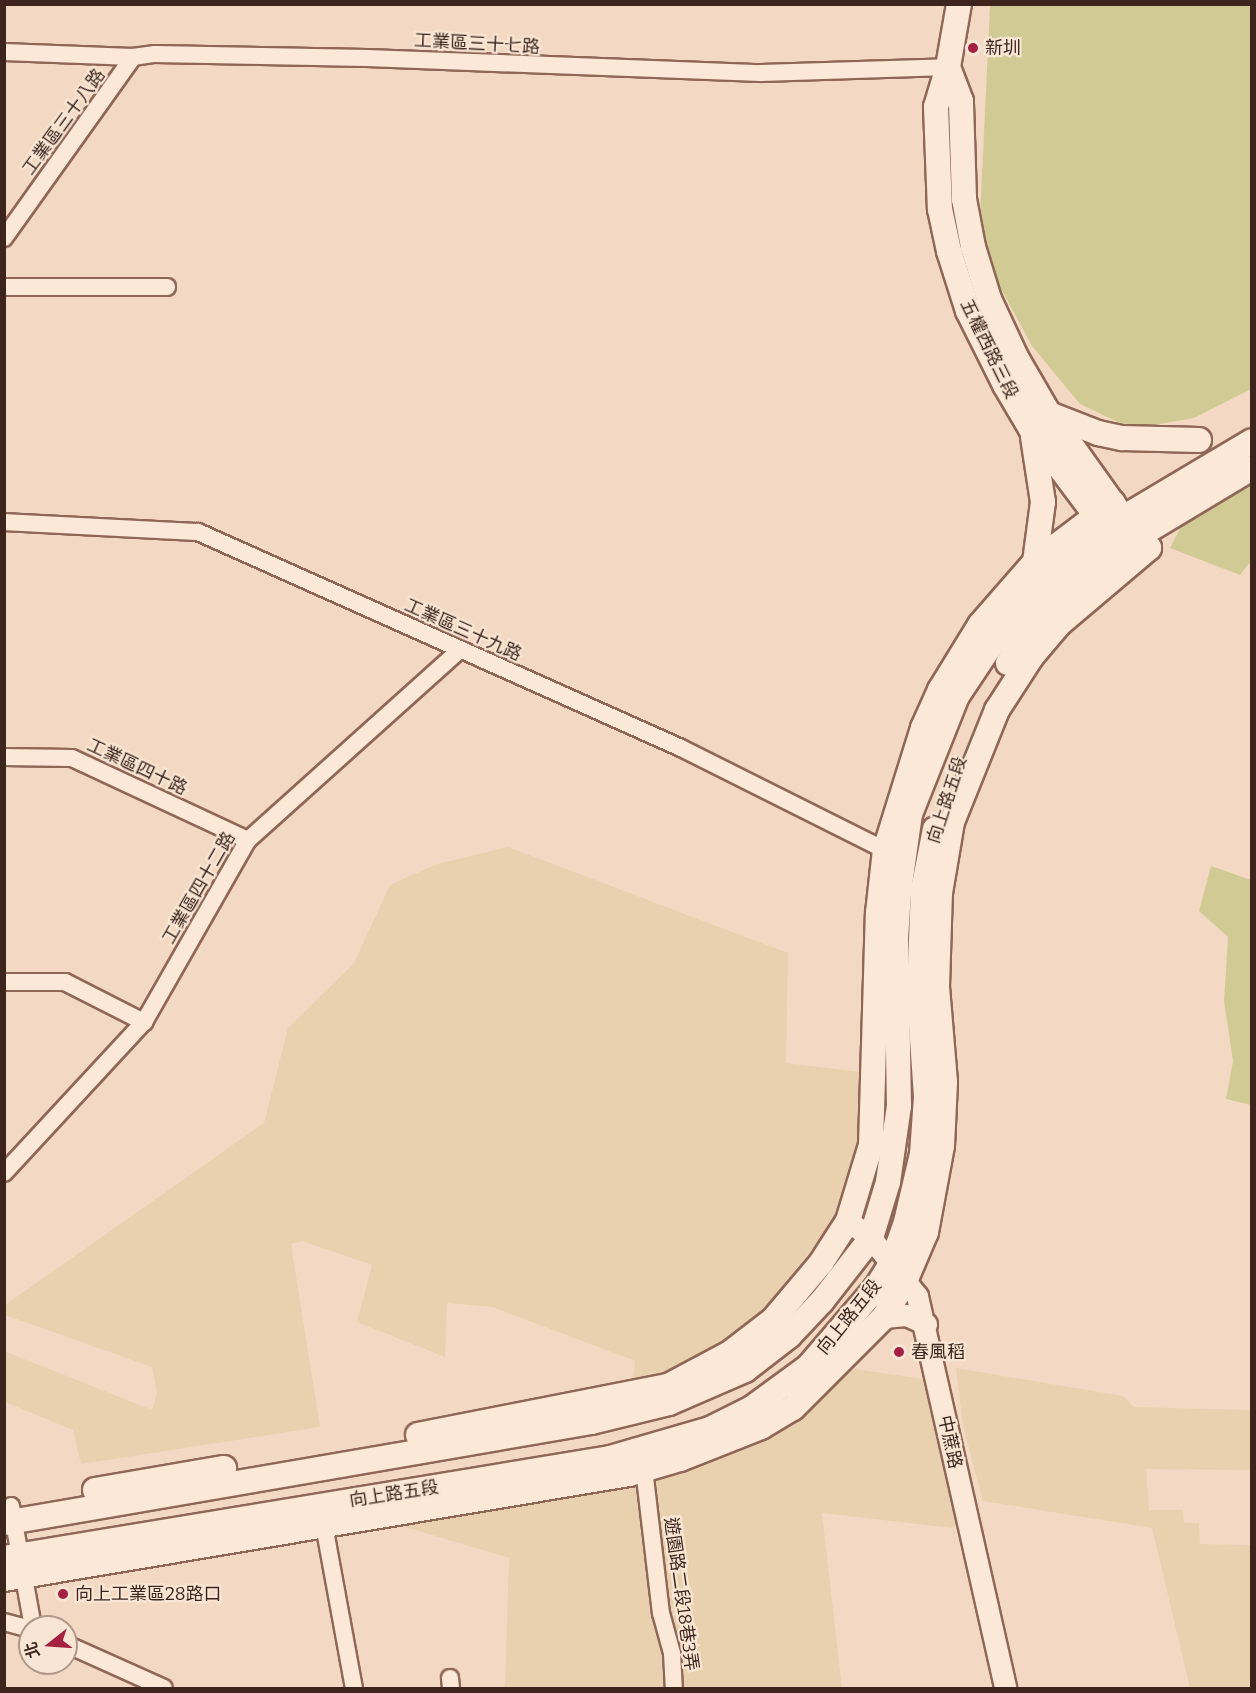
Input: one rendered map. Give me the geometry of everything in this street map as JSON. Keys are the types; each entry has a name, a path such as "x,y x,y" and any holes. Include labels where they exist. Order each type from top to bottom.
{"main road":[{"name":"五權西路三段","path":"959,4 948,67 936,107 940,209 949,251 968,311 1040,421 1122,532"},
{"path":"1035,562 1043,502 1040,421 1122,438 1199,440"},
{"name":"向上路五段","path":"8,1514 591,1422 669,1403 745,1370 789,1336 822,1301 872,1238 888,1182 899,1106 896,939 910,814 957,696 988,648 1043,586 1251,441"},
{"name":"向上路五段","path":"8,1514 560,1409 668,1386 730,1353 773,1320 821,1263 848,1221 871,1145 875,1103 878,913 885,850 920,738 940,690 980,625 1035,562 1122,532 1251,468"},
{"name":"向上路五段","path":"13,1567 324,1525 644,1469 721,1444 793,1408 884,1317 899,1270 906,1222 922,1154 926,1097 919,993 922,890 937,818 966,740 998,679 1037,621 1122,532"},
{"name":"向上路五段","path":"13,1567 610,1458 679,1440 752,1408 808,1367 876,1288 899,1270"}],"street":[{"name":"工業區三十七路","path":"4,52 133,57 155,54 367,58 761,73 948,67"},
{"name":"工業區三十八路","path":"4,238 133,57"},
{"path":"4,287 167,287"},
{"name":"工業區三十九路","path":"4,522 198,532 459,651 681,748 885,850"},
{"name":"工業區四十二路","path":"4,1173 144,1022 248,840 459,651"},
{"name":"工業區四十路","path":"4,757 72,758 248,840"},
{"path":"4,982 65,982 144,1022"},
{"name":"中蔗路","path":"848,1221 872,1238 899,1270 926,1324 1005,1689"},
{"path":"884,1317 906,1315 926,1324"},
{"name":"遊園路二段18巷3弄","path":"644,1469 661,1613 672,1653 674,1689"},
{"path":"8,1514 13,1567 28,1615"},
{"path":"324,1525 354,1689"},
{"path":"78,1650 164,1689"}],"shaded area":[{"path":"990,5 1251,5 1251,389 1194,418 1148,426 1120,423 1080,404 1032,346 999,285 980,218"},
{"path":"1251,481 1251,561 1240,575 1170,548 1183,522"},
{"path":"508,847 788,953 786,1063 869,1073 855,1158 836,1217 763,1312 699,1359 632,1384 635,1361 492,1307 447,1303 445,1357 357,1322 372,1265 302,1241 291,1244 320,1427 81,1464 73,1430 5,1402 4,1351 152,1410 157,1393 152,1367 5,1315 5,1305 264,1123 288,1028 354,963 390,885 437,864"},
{"path":"1211,866 1251,880 1251,1105 1226,1099 1233,1061 1224,1001 1228,937 1199,911"},
{"path":"956,1368 1123,1396 1134,1407 1251,1410 1251,1470 1146,1469 1149,1510 1183,1510 1184,1523 1199,1523 1200,1544 1251,1545 1251,1688 1190,1688 1152,1528 983,1501 963,1426"},
{"path":"855,1369 931,1380 964,1520 952,1528 822,1513 842,1688 505,1688 509,1558 402,1526 604,1489 781,1424"}],"place":[{"name":"新圳","path":"973,48"},
{"name":"春風稻","path":"899,1352"},
{"name":"向上工業區28路口","path":"63,1594"}]}
